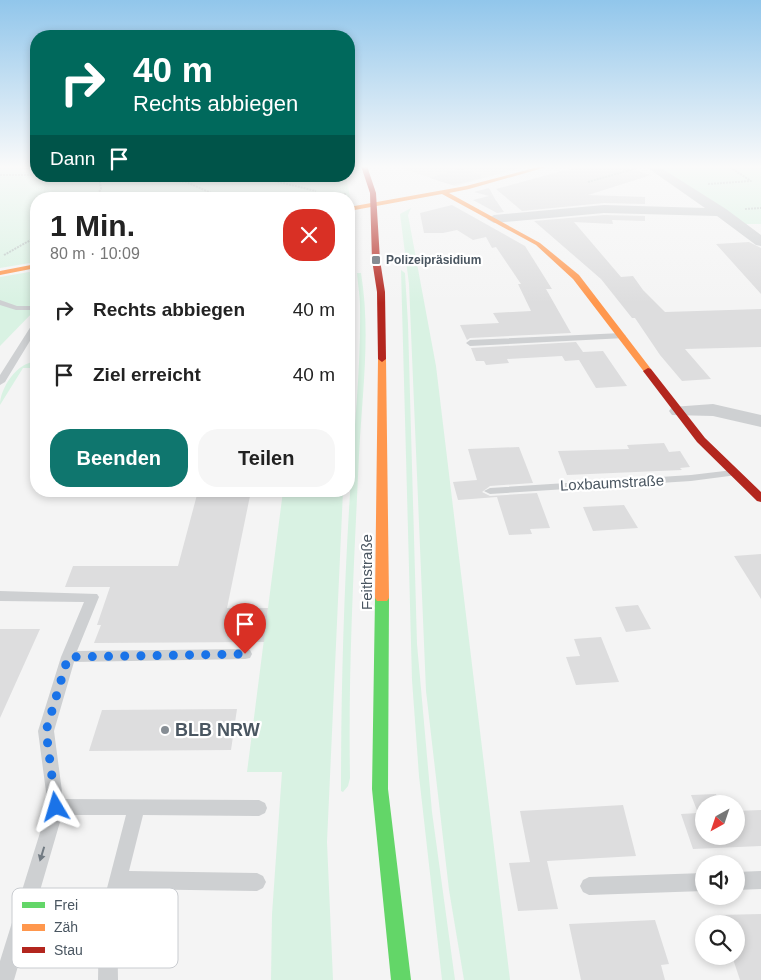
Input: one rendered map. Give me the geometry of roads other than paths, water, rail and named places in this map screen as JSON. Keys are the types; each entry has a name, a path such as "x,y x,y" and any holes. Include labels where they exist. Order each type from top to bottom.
{"main road":[{"name":"Feithstraße","path":"374,212 376,260 381,292 383,428 380,789 402,980"},
{"path":"480,212 538,244 576,277 701,440 761,498"},
{"path":"0,273 30,267"}],"street":[{"path":"494,219 574,212"},
{"path":"711,212 721,212 761,242"},
{"path":"679,411 714,410 761,421"}],"lane":[{"path":"0,302 16,308 30,308"},
{"path":"0,382 30,334"},
{"path":"470,343 622,336"},
{"name":"Loxbaumstraße","path":"490,491 691,478 734,473"},
{"path":"0,596 92,597 68,657 46,731 56,807 32,888"},
{"path":"68,657 245,654"},
{"path":"56,807 259,808"},
{"path":"116,888 136,808"},
{"path":"118,880 257,882"},
{"path":"745,881 761,880"},
{"path":"589,886 695,882"},
{"path":"4,980 12,953"}],"place":[{"name":"Polizeipräsidium","path":"376,260"},
{"name":"BLB NRW","path":"165,730"}]}
